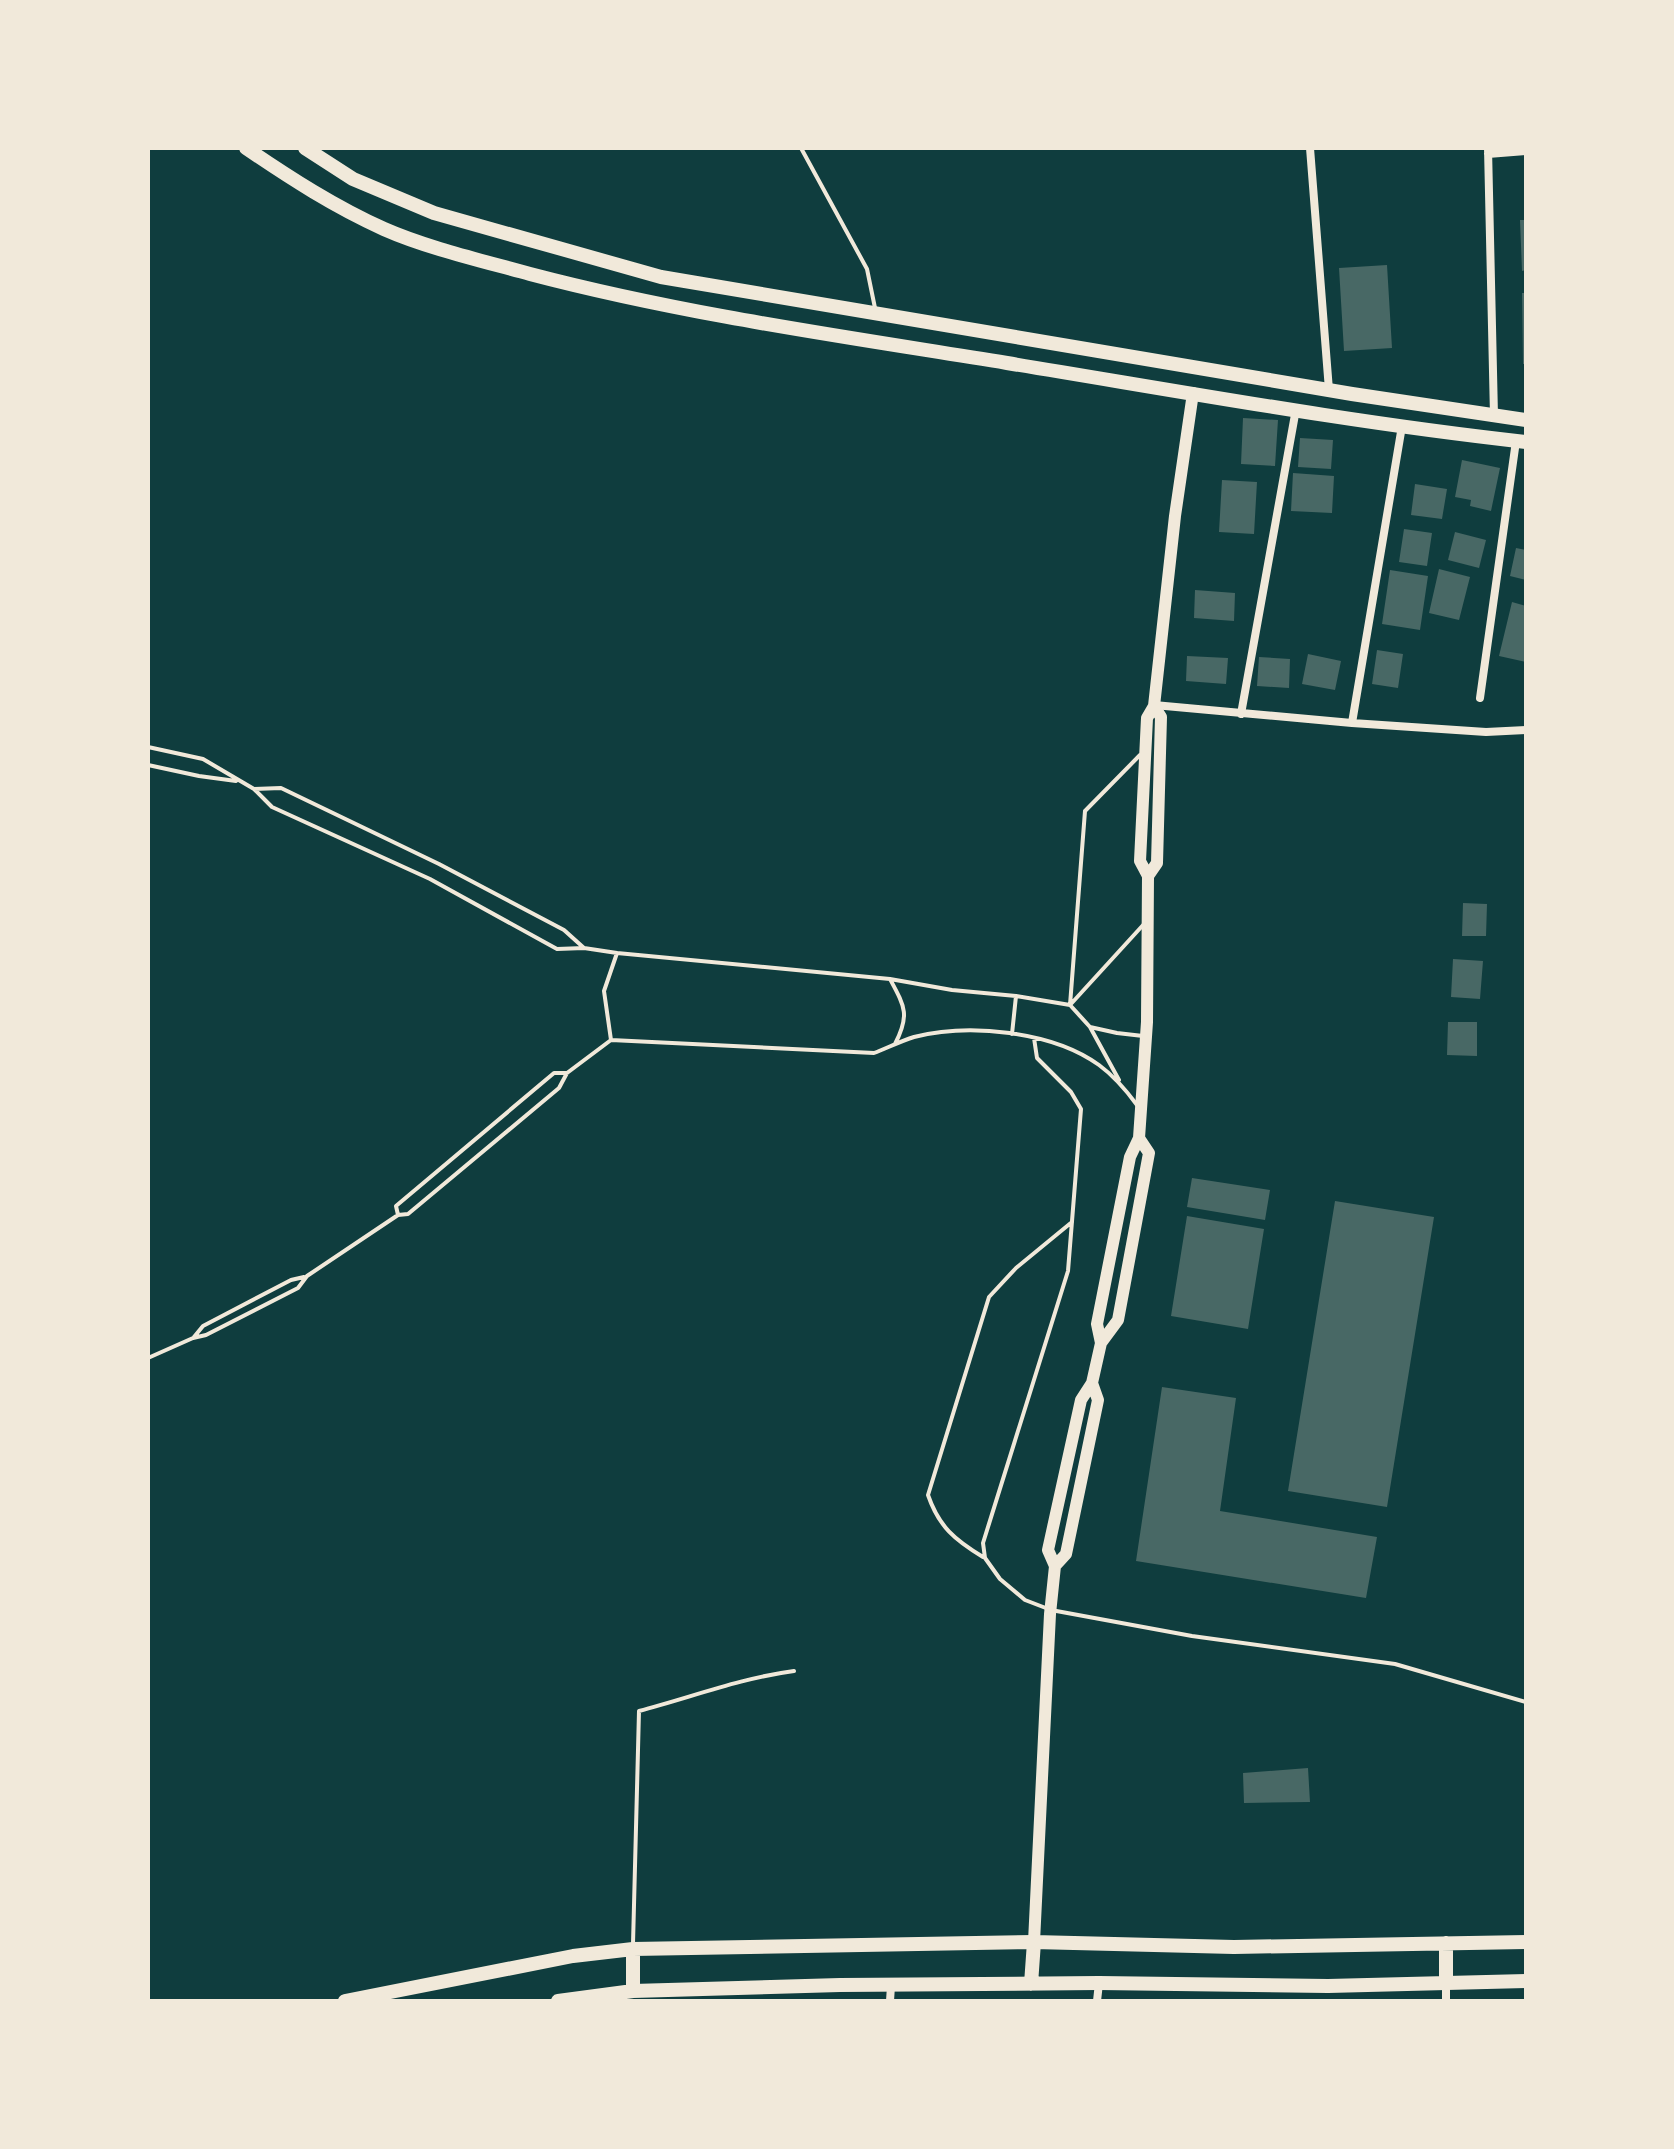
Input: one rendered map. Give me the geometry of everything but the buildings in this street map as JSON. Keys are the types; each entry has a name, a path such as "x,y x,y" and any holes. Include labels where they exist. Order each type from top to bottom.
{"main road":[{"path":"246,148 300,184 385,229 481,261 653,303 1193,393 1521,442"},
{"path":"305,148 353,179 434,213 661,277 1329,390 1526,420"},
{"path":"875,342 877,314"},
{"path":"1101,1343 1097,1324 1130,1157 1139,1138 1146,1036 1148,876 1140,861 1147,718 1154,706 1195,367"},
{"path":"1148,876 1157,863 1161,717 1154,706"},
{"path":"1031,1984 1055,1566 1048,1550 1081,1400 1092,1383 1101,1343 1118,1320 1149,1153 1139,1138"},
{"path":"1055,1566 1066,1554 1098,1400 1092,1383"},
{"path":"347,2001 573,1956 633,1949 1034,1942 1234,1947 1526,1942"},
{"path":"1446,1943 1446,1982"},
{"path":"633,1949 633,1996"},
{"path":"558,2001 633,1996 890,1993 1031,1984 1328,1986 1526,1981"}],"street":[{"path":"1310,148 1329,390"},
{"path":"1494,416 1488,151 1526,151"},
{"path":"1241,714 1296,409"},
{"path":"1352,723 1402,426"},
{"path":"1480,698 1521,442"},
{"path":"1154,706 1486,732 1526,730"},
{"path":"1446,1982 1446,2001"},
{"path":"1097,2001 1099,1983"}],"lane":[{"path":"801,148 867,269 877,314"},
{"path":"148,747 203,759 254,789 272,807 430,879 557,949 584,948 890,979 1070,1005 1090,1027 1122,1086 1140,1110"},
{"path":"1070,1005 1085,811 1145,751"},
{"path":"148,765 238,781"},
{"path":"254,789 281,788 439,864 564,930 584,948"},
{"path":"1070,1005 1148,920"},
{"path":"611,1040 604,991 617,953"},
{"path":"890,979 904,1004 905,1023 894,1045"},
{"path":"1012,1034 1016,996"},
{"path":"1090,1027 1146,1036"},
{"path":"148,1358 206,1335 298,1288 307,1276 398,1215 408,1214 559,1088 567,1073 611,1040 874,1053 914,1037 979,1030 1051,1042 1097,1064 1122,1086"},
{"path":"985,1558 983,1543 1068,1271 1081,1109 1071,1092 1037,1058 1034,1038"},
{"path":"398,1215 396,1206 554,1073 567,1073"},
{"path":"1072,1222 1016,1268 989,1297 928,1495 935,1517 957,1541 985,1558 1000,1579 1025,1600 1051,1610 1192,1636 1395,1664 1526,1702"},
{"path":"193,1338 203,1326 291,1280 307,1276"},
{"path":"633,1949 639,1711 752,1677 794,1671"}]}
